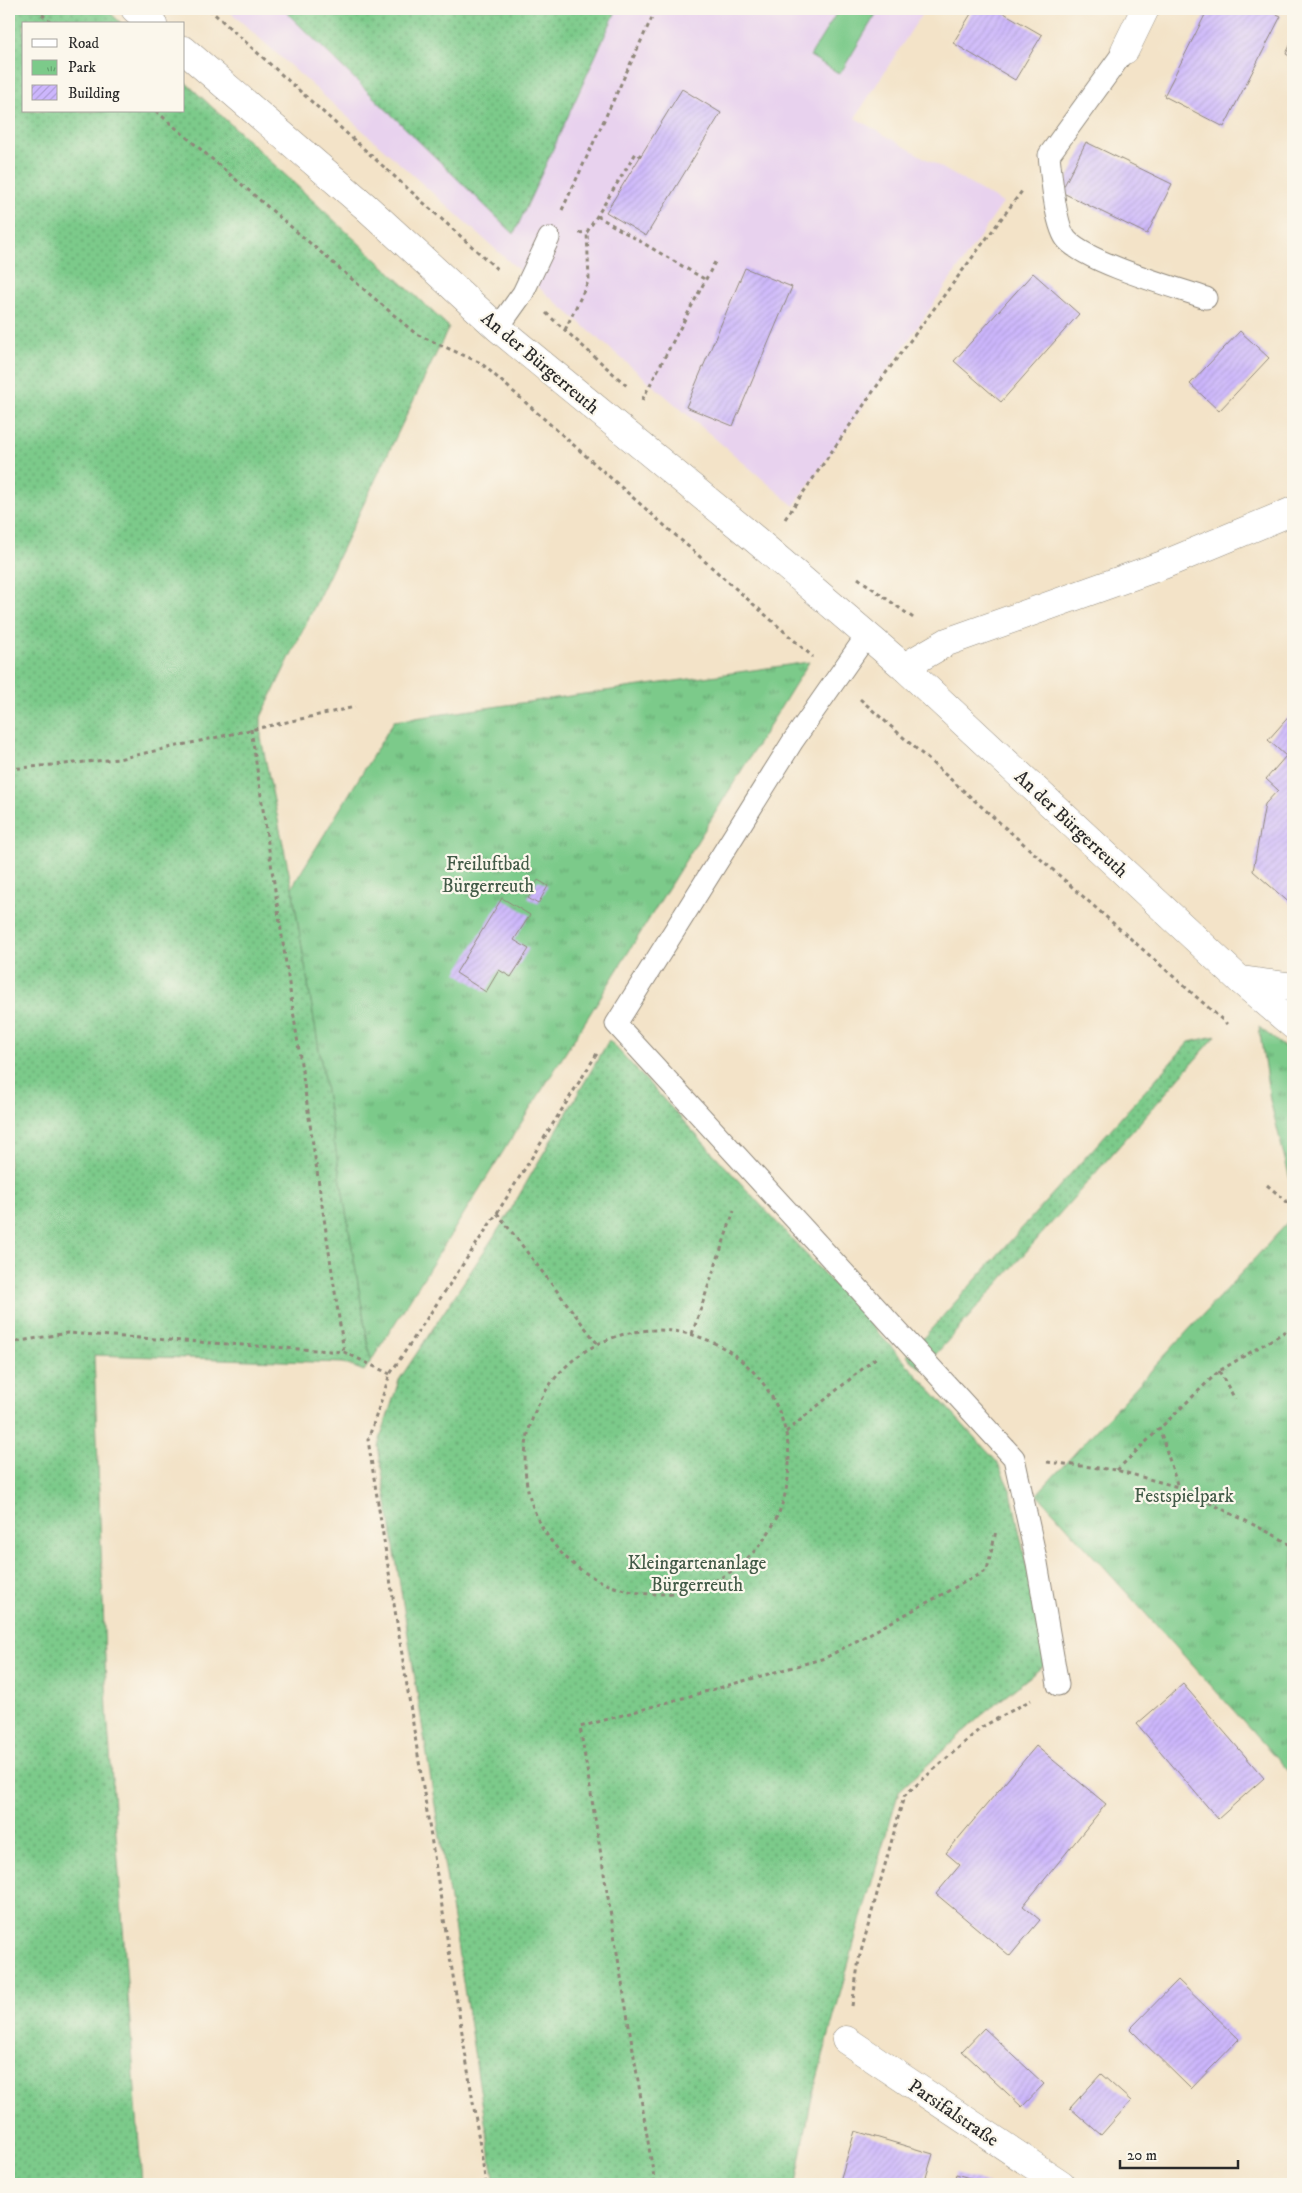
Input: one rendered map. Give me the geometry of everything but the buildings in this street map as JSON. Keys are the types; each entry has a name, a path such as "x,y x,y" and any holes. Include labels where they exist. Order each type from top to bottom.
{"street":[{"path":"136,9 151,22"},
{"path":"1125,50 1145,9"},
{"name":"An der Bürgerreuth","path":"185,51 366,208 498,328 756,540 904,667 1240,980 1293,1025"},
{"path":"904,667 947,642 1163,566 1293,511"},
{"path":"1240,980 1293,987"},
{"name":"Parsifalstraße","path":"846,2040 1061,2184"}],"lane":[{"path":"1125,50 1049,155 1054,201 1066,239 1092,257 1206,298"},
{"path":"498,328 524,293 549,238"},
{"path":"867,635 793,741 616,1024 1014,1458 1037,1563 1058,1685"}],"path":[{"path":"36,9 51,22"},
{"path":"209,9 628,387"},
{"path":"549,238 656,9"},
{"path":"157,112 416,334 482,363 1227,1024"},
{"path":"565,330 589,280 587,232 636,153 641,156"},
{"path":"756,540 782,524 886,373 1049,155"},
{"path":"597,216 706,280"},
{"path":"549,238 587,232"},
{"path":"642,400 715,262"},
{"path":"635,393 649,406"},
{"path":"852,575 947,642"},
{"path":"9,769 118,759 355,706"},
{"path":"252,729 344,1352"},
{"path":"486,2184 368,1440 390,1374 496,1213 616,1024"},
{"path":"1267,1185 1293,1207"},
{"path":"692,1334 734,1212"},
{"path":"496,1213 597,1343"},
{"path":"1116,1470 1219,1371 1293,1327"},
{"path":"660,1329 692,1334 725,1348 753,1370 774,1399 786,1432 789,1478 776,1521 749,1559 711,1584 667,1596 621,1591 597,1580 580,1572 548,1540 528,1498 524,1453 535,1408 560,1371 597,1343 628,1333 660,1329"},
{"path":"9,1343 67,1333 344,1352 390,1374"},
{"path":"786,1432 902,1336"},
{"path":"1219,1371 1235,1399"},
{"path":"1159,1428 1178,1487"},
{"path":"1014,1458 1116,1470 1178,1487 1278,1537 1293,1547"},
{"path":"656,2184 580,1727 825,1658 987,1570 998,1523"},
{"path":"846,2040 859,1959 904,1796 982,1727 1058,1685"}],"shaded area":[{"path":"227,9 925,9 855,118 1003,203 794,506 530,280"}],"green space":[{"path":"9,9 106,9 120,22 22,22 22,112 185,112 185,82 449,327 261,717 261,738 292,887 371,1361 364,1371 343,1363 94,1355 107,1712 142,2184 9,2184"},
{"path":"283,9 617,9 514,234"},
{"path":"839,9 879,9 840,74 810,56"},
{"name":"Freiluftbad Bürgerreuth","path":"809,662 371,1361 292,887 394,721"},
{"path":"1259,1027 1293,1054 1293,1191 1270,1100"},
{"path":"1216,1036 922,1370 907,1356 1189,1042"},
{"name":"Kleingartenanlage Bürgerreuth","path":"609,1040 997,1462 1011,1492 1047,1663 982,1715 899,1791 859,1925 811,2101 796,2184 495,2184 378,1446 399,1380 506,1218"},
{"name":"Festspielpark","path":"1293,1217 1293,1776 1037,1494"}]}
